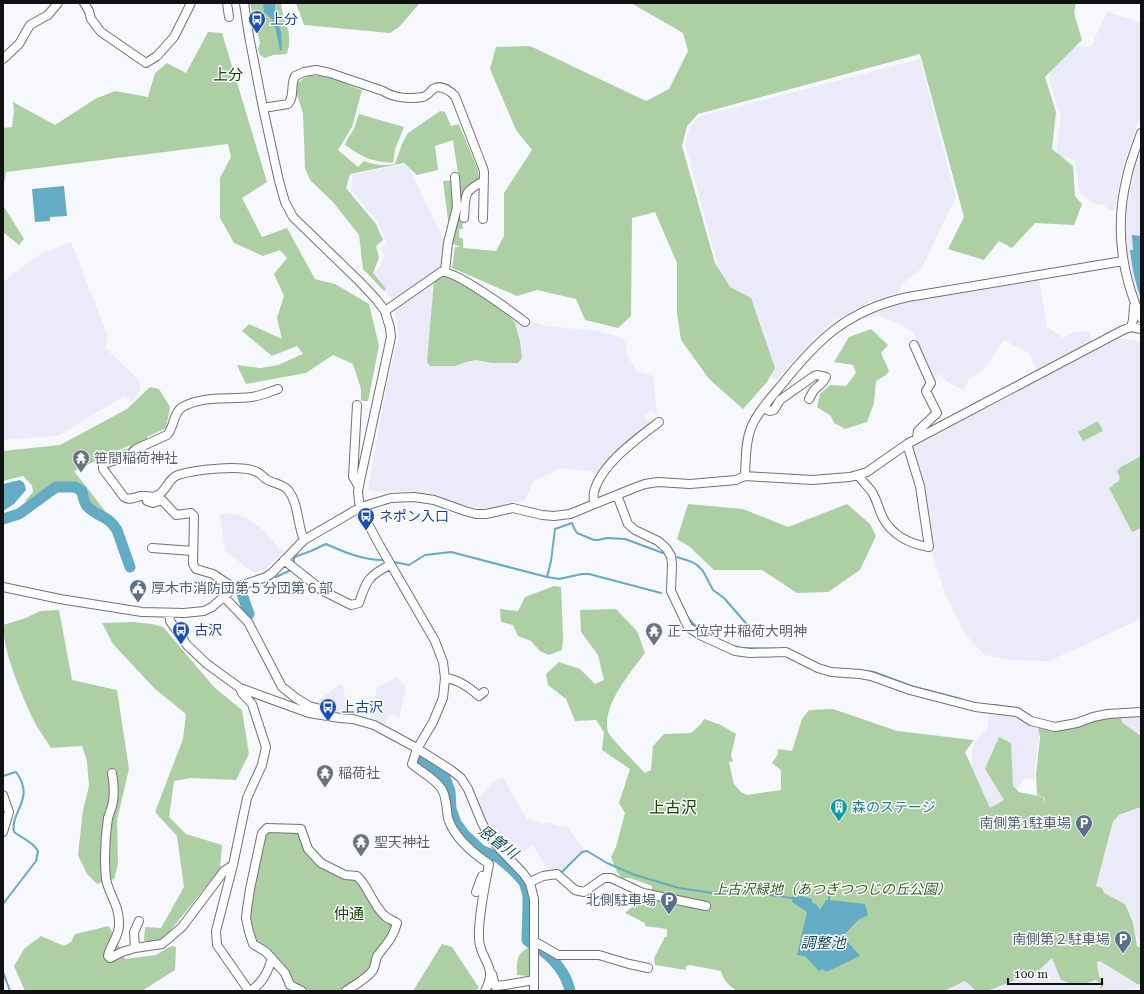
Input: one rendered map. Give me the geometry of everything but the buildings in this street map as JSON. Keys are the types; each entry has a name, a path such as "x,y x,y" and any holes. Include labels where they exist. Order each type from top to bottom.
{"street":[{"path":"3,59 19,44 30,24 48,15 58,3"},
{"path":"84,3 89,11 91,19 101,32 146,63 157,56 174,37 191,3"},
{"path":"227,3 229,17"},
{"path":"244,3 263,108 285,202 293,217 376,299 384,311 390,328 391,337 359,487 361,508 390,565 435,642 443,662 445,678 443,698 433,722 417,749 412,764 441,788 444,795 448,817 456,835 479,857 489,864 478,940 491,971 495,986 534,980"},
{"path":"263,108 288,104 293,96 292,82 294,76 304,72 316,70 330,73 383,91 390,96 404,98 424,97 435,88 442,87 455,96 483,168 483,219"},
{"path":"1141,133 1127,176 1120,227 1123,261 1134,303 1141,318"},
{"path":"445,272 448,233 457,207 455,177"},
{"path":"464,218 466,194 472,187 484,181"},
{"path":"745,476 746,446 754,420 796,367 822,339 836,326 851,317 888,301 1123,261"},
{"path":"384,311 441,272 445,272 460,278 497,301 525,322"},
{"path":"1130,328 1133,320 1134,303"},
{"path":"3,587 60,599 131,610 168,614 204,611 212,607 234,588 266,577 290,565 304,540 328,525 361,508 391,498 414,497 434,500 476,514 486,514 512,508 542,515 554,516 570,514 634,488 651,483 707,483 736,480 745,476 812,480 859,475 875,467 917,438 1123,330 1141,327"},
{"path":"914,345 931,383 926,391 937,413 918,431 917,438"},
{"path":"763,408 770,411 774,410 780,400 814,376 817,375 826,377 814,390 809,399"},
{"path":"274,389 253,397 202,400 188,405 179,411 171,432 167,435 136,449 130,455 103,465 103,468 124,497 132,499 141,496 157,496 161,494 176,476 200,470 244,468 257,472 267,480 283,486 288,491 296,509 300,532 304,540"},
{"path":"357,405 354,477 359,487"},
{"path":"594,504 593,493 600,477 608,465 659,422"},
{"path":"859,475 861,480 872,492 884,519 897,536 920,546 928,547 920,486 907,444"},
{"path":"617,495 628,524 636,530 658,541 666,548 671,556 672,593 688,627 700,635 735,651 750,653 786,652 813,666 831,672 871,676 910,690 975,707 1016,712 1031,721 1055,727 1077,723 1100,715 1141,712"},
{"path":"147,497 147,501 153,503 162,500 176,514 191,513 194,516 193,564 196,569 213,574 234,588"},
{"path":"152,548 193,551"},
{"path":"290,565 323,591 352,605 358,603 363,589 372,576 390,565"},
{"path":"224,597 248,622 282,686 296,698 309,706 324,710 330,716"},
{"path":"168,614 170,621 187,645 207,664 240,688 309,713 353,719 374,725 413,746 461,778 468,789 488,834 530,882 534,899 534,991"},
{"path":"445,678 453,680 474,691 479,696 484,692"},
{"path":"240,688 242,693 252,704 266,746 262,765 247,798 233,865 216,932 216,939 217,945 250,991 263,980 268,972 272,958"},
{"path":"112,773 114,794 105,839 105,858 107,885 118,910 120,920 117,937 108,956 110,958 135,948 162,944 182,926 224,871 233,865"},
{"path":"3,795 9,812 3,832"},
{"path":"302,991 290,985 285,973 272,958 266,952 253,944 249,932 246,918 250,889 260,838 262,833 267,828 301,829 308,849 321,863 344,875 357,876 366,887 376,906 384,916 399,922 388,943 377,956 374,969 346,991"},
{"path":"530,882 543,876 557,874 576,890 584,892 604,878 611,878 643,893 706,906"},
{"path":"476,892 482,876"},
{"path":"135,948 134,932 139,921"},
{"path":"534,944 558,955 599,955 628,964 648,968"},
{"path":"485,991 489,982 491,971"}],"shaded area":[{"path":"1107,11 1141,22 1141,115 1124,163 1115,210 1110,210 1103,205 1095,204 1080,194 1075,160 1056,157 1061,116 1049,80 1052,62 1078,46 1091,47"},
{"path":"920,59 956,197 921,269 902,284 899,292 869,302 833,321 811,340 776,380 766,373 726,296 685,143 690,127 698,117"},
{"path":"1141,150 1141,310 1133,288 1127,259 1126,232 1127,207 1130,190"},
{"path":"403,164 409,168 443,238 449,257 449,270 530,321 547,326 597,331 620,337 625,342 628,356 636,371 653,376 657,417 651,410 644,416 651,424 598,475 590,471 559,468 549,475 548,474 533,482 524,501 490,508 459,504 440,497 411,491 378,492 368,490 387,384 398,339 398,326 394,312 393,300 372,276 382,263 384,256 381,248 386,245 386,241 377,221 351,190 353,175"},
{"path":"71,242 108,337 105,348 139,380 141,388 133,402 124,396 58,436 3,440 3,282 40,254"},
{"path":"1039,279 1047,327 1063,338 1075,332 1089,331 1092,341 1037,370 1029,353 1004,340 983,370 969,379 963,390 948,382 939,374 934,379 914,334 901,324 879,316 864,319 862,315 891,304"},
{"path":"1118,339 1138,341 1141,344 1141,619 1049,661 1009,660 985,655 966,635 945,593 931,549 911,447"},
{"path":"226,513 246,517 264,531 280,549 284,551 265,569 258,572 253,572 225,551 220,514"},
{"path":"398,677 406,688 399,718 390,713 384,726 370,720 377,687"},
{"path":"342,683 350,716 312,705"},
{"path":"987,711 1012,712 1027,723 1036,727 1039,735 1034,778 1024,780 1017,788 1015,795 1016,809 976,812 972,779 972,750 975,741 987,729 989,723"},
{"path":"1141,714 1141,736 1123,722 1120,716"},
{"path":"503,778 527,819 529,818 540,824 550,823 557,826 566,826 584,849 561,874 550,872 532,845 523,853 509,838 498,843 490,832 476,800 494,781"},
{"path":"1141,808 1141,947 1138,945 1134,921 1125,904 1104,893 1102,888 1096,886 1114,822 1119,816"},
{"path":"1052,958 1061,981 1066,983 1078,986 1097,981 1102,989 1104,984 1099,975 1098,961 1100,961 1139,985 1133,991 988,991 1037,972"},
{"path":"965,981 976,991 944,991 954,986"}],"green space":[{"path":"250,3 281,3 289,33 289,46 287,54 273,55 265,58 260,55 258,49 260,43"},
{"path":"296,3 420,3 399,27 390,33 304,25"},
{"path":"631,3 1076,3 1074,13 1082,40 1045,77 1056,112 1052,149 1073,166 1075,196 1082,204 1074,225 1035,223 1012,248 999,241 984,260 948,249 964,217 920,54 698,114 687,126 682,146 715,263 730,287 751,298 775,368 767,382 743,409 709,379 681,340 677,313 677,263 655,212 632,218 631,316 618,328 585,320 576,299 537,290 517,296 452,268 455,247 460,247 451,243 443,181 459,180 453,140 435,146 438,170 417,175 404,163 350,174 346,188 376,224 383,240 376,246 379,258 373,273 386,289 384,291 363,269 359,235 333,202 310,180 305,168 303,113 297,95 297,84 303,79 311,76 319,76 337,80 362,90 352,127 338,150 358,167 364,161 380,165 395,164 402,144 408,133 440,111 445,112 451,126 459,124 478,170 479,181 471,186 462,221 463,229 459,229 459,237 463,239 463,248 496,251 504,236 504,193 532,150 516,130 490,69 496,47 530,46 646,101 669,89 688,51 683,33"},
{"path":"208,32 222,33 267,182 242,198 262,237 287,228 315,279 335,284 369,304 379,346 368,401 361,401 361,389 353,364 333,355 306,373 246,384 237,365 261,368 278,365 303,354 297,346 272,356 242,331 249,324 282,339 277,318 284,296 274,274 287,258 280,250 263,256 234,243 220,218 220,178 231,157 228,144 6,172 3,190 3,128 12,127 14,110 13,102 55,125 95,99 115,91 148,97 155,73 167,63 186,73"},
{"path":"359,114 404,127 395,149 393,163 368,158 345,145 354,129"},
{"path":"3,205 24,239 19,245 3,232"},
{"path":"443,275 452,277 493,302 515,323 520,341 522,358 518,363 492,363 476,360 455,366 430,366 427,362 434,281"},
{"path":"871,329 888,345 881,353 889,371 886,375 876,381 874,403 867,422 845,429 834,423 831,416 817,407 820,394 830,385 846,386 856,373 853,365 834,362 849,337"},
{"path":"150,387 159,389 170,407 166,428 147,437 147,442 122,457 120,451 129,448 130,445 74,471 109,516 107,521 67,486 50,490 34,499 24,502 33,492 32,485 23,476 3,481 3,451 60,445 127,409"},
{"path":"1098,421 1103,431 1083,441 1078,432"},
{"path":"1141,456 1141,528 1132,532 1109,488 1118,482 1120,478 1117,471 1121,467"},
{"path":"688,504 743,509 788,527 847,504 870,524 876,536 860,570 828,592 797,593 762,570 714,570 690,547 677,539"},
{"path":"554,586 561,587 563,637 562,650 549,655 540,651 531,641 518,636 513,625 501,622 500,609 518,611 525,597"},
{"name":"上古沢緑地（あつぎつつじの丘公園）","path":"616,609 637,631 645,653 625,679 613,701 607,722 608,732 610,735 645,773 651,770 653,746 664,734 691,733 704,719 721,725 736,734 731,755 733,762 730,761 729,763 734,784 741,792 747,795 781,790 781,770 772,763 778,754 778,749 792,751 802,719 809,710 833,709 897,731 974,740 965,752 990,808 1004,800 985,769 999,737 1011,743 1013,786 1019,792 1043,797 1045,805 1044,797 1037,795 1036,774 1040,738 1038,728 1048,729 1093,719 1119,716 1123,723 1141,736 1141,807 1119,815 1113,822 1096,886 1102,888 1104,893 1125,904 1133,922 1137,946 1141,948 1141,982 1139,985 1100,961 1097,962 1099,976 1104,983 1102,989 1100,988 1101,985 1096,980 1078,984 1066,982 1061,980 1052,958 1037,972 987,991 976,991 965,981 944,991 737,991 727,982 721,971 690,965 686,966 686,970 655,965 654,958 665,937 667,937 667,929 645,926 645,923 625,913 652,890 652,886 630,878 622,878 617,872 611,857 616,847 625,813 619,803 630,769 602,750 604,732 596,720 575,721 566,699 548,685 546,674 559,662 580,669 595,684 604,680 598,655 581,632 580,610"},
{"path":"59,610 72,680 117,690 129,769 117,820 118,864 114,879 97,884 87,874 78,855 83,810 89,786 87,761 82,746 51,748 34,721 13,672 4,635 3,625 26,618 40,611"},
{"path":"133,622 163,627 214,687 242,710 249,754 236,780 191,778 174,781 169,817 186,834 222,845 220,869 170,931 157,942 144,941 145,927 161,928 184,887 177,836 155,812 183,739 186,714 155,689 113,644 102,623"},
{"path":"299,829 308,852 358,879 394,925 372,968 360,979 342,991 307,991 292,982 256,943 250,924 249,912 265,831"},
{"path":"109,926 125,959 156,955 171,946 176,947 175,970 142,991 25,991 14,966 24,949 41,936 64,946 71,942 75,934"},
{"path":"442,944 452,947 479,988 475,991 413,991"},
{"path":"531,947 530,976 517,975 517,961 520,954"}],"water":[{"path":"263,3 275,3 275,15 281,32 282,50 280,51 273,20 264,12"},
{"path":"64,186 67,216 50,217 50,221 35,222 32,189"},
{"path":"1132,235 1141,236 1141,299 1135,281 1130,250 1133,250"},
{"path":"20,480 24,483 26,490 14,504 3,511 3,484"},
{"name":"調整池","path":"829,884 831,884 830,900 865,904 868,915 858,920 844,935 845,939 860,956 826,972 823,969 819,971 805,956 797,955 807,912 792,902 793,896 801,896 812,899 812,903 816,904 820,910 826,900 828,900"}],"waterway":[{"name":"恩曽川","path":"3,519 19,514 56,487 75,487 82,491 84,501 91,510 114,525 130,567"},
{"path":"547,577 551,561 555,529 572,523 577,533 594,540 607,538 625,539 663,553"},
{"path":"294,564 294,558 297,556 326,544 346,553 360,557 383,560"},
{"path":"394,562 409,565 425,555 451,552 547,577 559,579 589,574 661,593"},
{"path":"677,557 697,565 703,571 713,590 724,598 751,629"},
{"path":"276,577 291,570"},
{"name":"恩曽川","path":"241,591 249,614"},
{"path":"687,616 696,626 716,638"},
{"path":"732,646 739,647"},
{"path":"744,648 785,649"},
{"path":"840,669 874,672 911,686 961,699"},
{"path":"994,705 1016,708"},
{"name":"恩曽川","path":"419,760 445,778 450,791 451,809 456,823 464,834 481,850 499,858 524,882 528,895 527,940 555,962 563,973 570,991"},
{"path":"3,776 16,772 21,781 24,790 21,804 15,818 14,832 30,842 38,851 36,861 3,904"},
{"path":"562,872 582,852 587,851 607,863 635,875 679,888 713,893 738,891 792,898"},
{"path":"3,972 10,991"}],"place":[{"name":"上分","path":"257,34"},
{"name":"笹間稲荷神社","path":"81,473"},
{"name":"ネポン入口","path":"366,531"},
{"name":"厚木市消防団第５分団第６部","path":"138,603"},
{"name":"古沢","path":"181,645"},
{"name":"正一位守井稲荷大明神","path":"654,646"},
{"name":"上古沢","path":"328,722"},
{"name":"稲荷社","path":"325,788"},
{"name":"森のステージ","path":"839,822"},
{"name":"南側第1駐車場","path":"1084,838"},
{"name":"聖天神社","path":"361,857"},
{"name":"北側駐車場","path":"669,915"},
{"name":"南側第２駐車場","path":"1123,954"}],"district":[{"name":"上分","path":"228,75"},
{"name":"上古沢","path":"673,807"},
{"name":"仲通","path":"349,914"}]}
